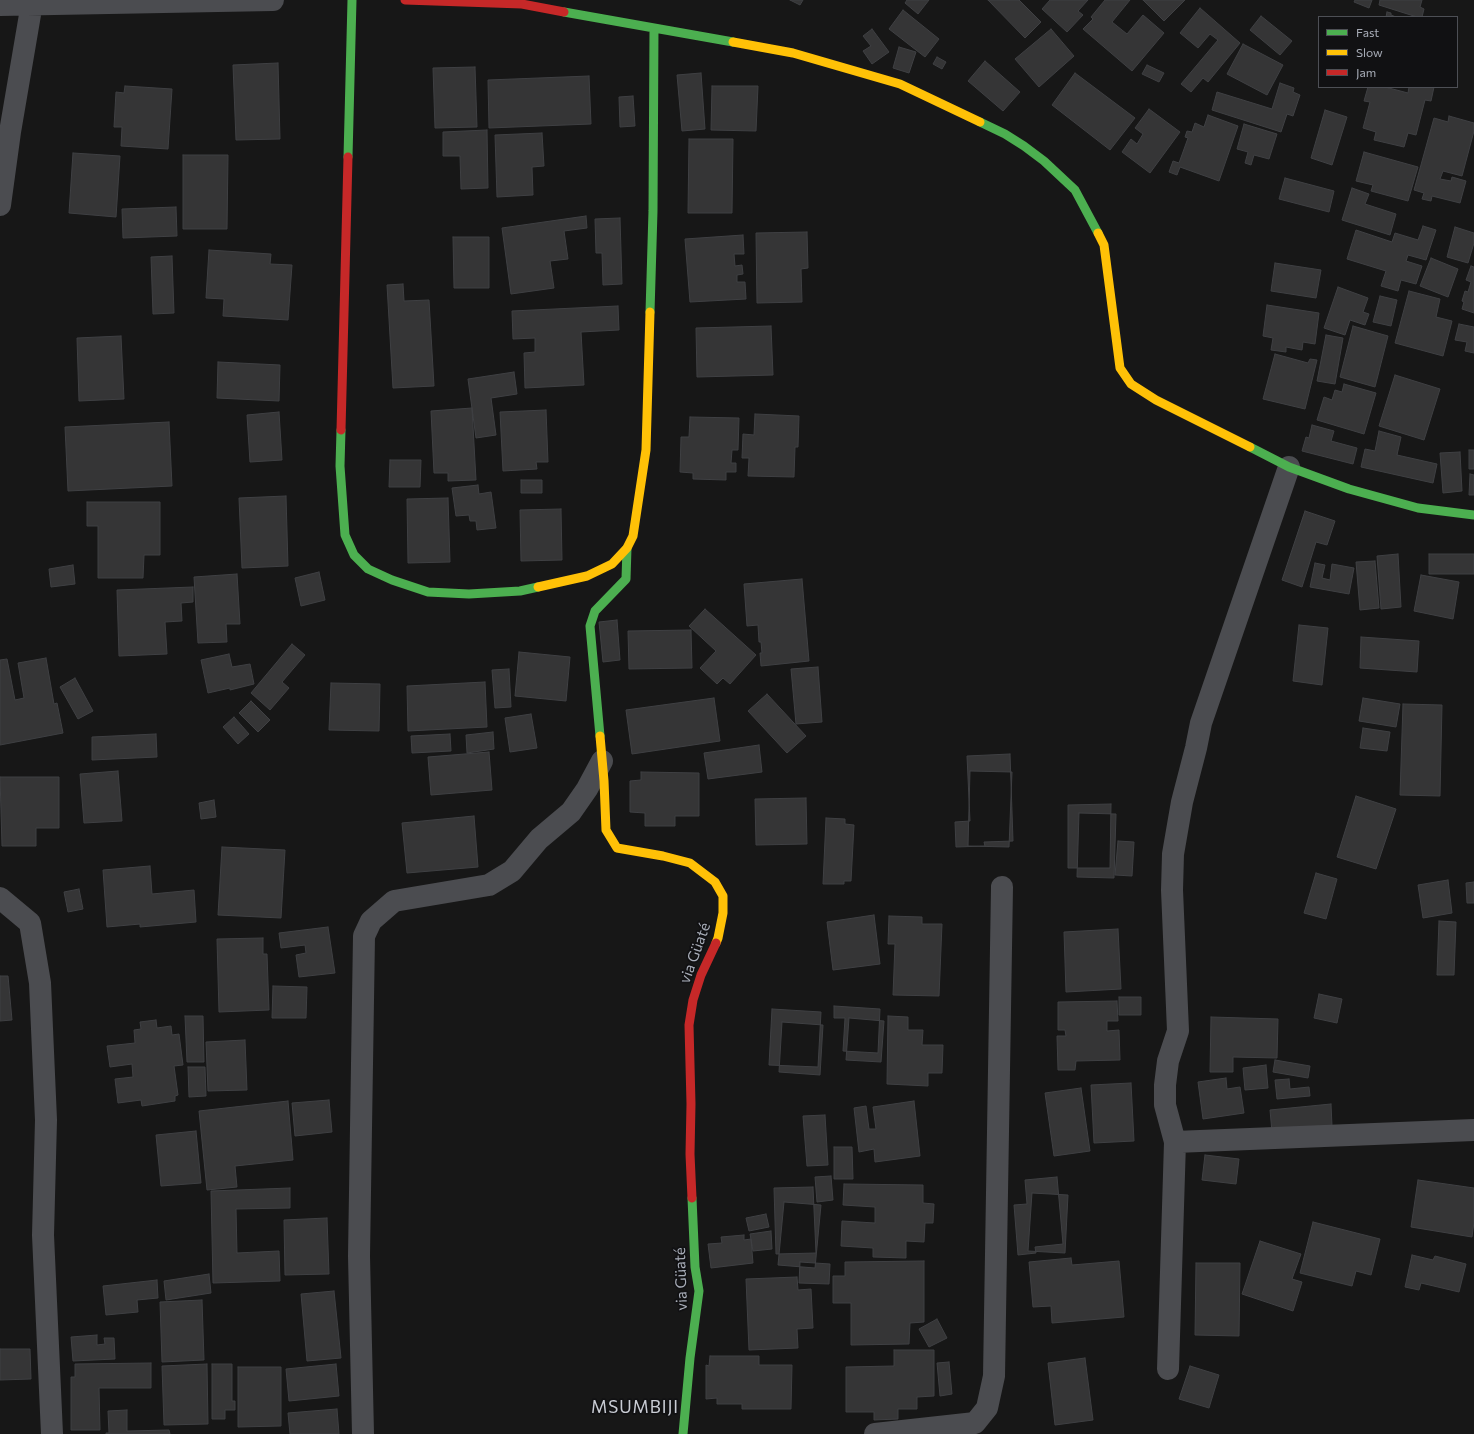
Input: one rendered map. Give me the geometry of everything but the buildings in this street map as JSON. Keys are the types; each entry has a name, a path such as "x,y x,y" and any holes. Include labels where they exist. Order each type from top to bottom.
{"street":[{"path":"0,5 32,3 273,0"},
{"path":"352,0 340,466 345,535 354,555 368,569 392,580 428,592 470,594 520,591 587,576 612,564 627,548 633,536 646,450 653,211 654,28"},
{"path":"405,0 522,2 793,53 900,84 1005,134 1024,146 1075,190 1104,245 1120,368 1131,384 1156,400 1289,467 1349,489 1418,508 1474,515"},
{"path":"0,205 10,132 32,3"},
{"path":"1168,1369 1175,1142 1166,1105 1165,1086 1168,1061 1178,1031 1172,897 1173,854 1182,802 1201,723 1289,467"},
{"name":"via Güaté","path":"627,548 626,579 595,611 590,626 602,761 606,830 617,848 663,856 690,863 715,882 723,896 723,913 718,938 701,975 693,1000 689,1026 691,1104 690,1154 695,1267 699,1291 690,1358 683,1434"},
{"path":"363,1434 358,1256 364,936 370,921 394,901 489,884 512,871 539,839 571,812 588,789 602,761"},
{"path":"875,1434 975,1422 987,1408 994,1376 1002,887"},
{"path":"0,898 30,922 40,983 46,1120 43,1235 52,1434"},
{"path":"1175,1142 1474,1130"}],"traffic: fast":[{"path":"348,157 352,0"},
{"path":"564,12 733,42"},
{"path":"650,312 653,211 654,28"},
{"path":"980,122 1005,134 1024,146 1044,161 1075,190 1098,233"},
{"path":"341,430 340,466 345,535 354,555 368,569 392,580 428,592 469,594 520,591 538,587"},
{"path":"1250,447 1289,467 1349,489 1418,508 1474,515"},
{"path":"600,736 590,626 595,611 626,579 627,548"},
{"path":"683,1434 690,1358 699,1291 695,1267 692,1198"}],"traffic: slow":[{"path":"733,42 793,53 900,84 980,122"},
{"path":"1098,233 1104,245 1120,368 1131,384 1156,400 1250,447"},
{"path":"538,587 587,576 612,564 627,548 633,536 646,450 650,312"},
{"path":"600,736 606,830 617,848 663,856 690,863 715,882 723,896 723,913 716,943"}],"traffic: jam":[{"path":"405,0 522,4 564,12"},
{"path":"341,430 348,157"},
{"path":"692,1198 690,1154 691,1104 689,1025 693,1000 701,975 716,943"}],"district":[{"name":"MSUMBIJI","path":"635,1407"}]}
